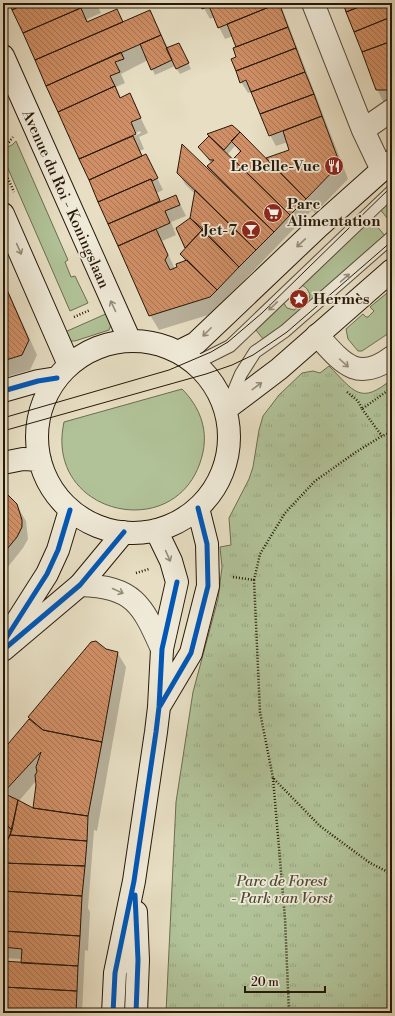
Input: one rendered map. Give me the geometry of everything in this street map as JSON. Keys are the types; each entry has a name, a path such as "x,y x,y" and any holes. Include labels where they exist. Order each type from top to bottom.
{"street":[{"path":"185,357 196,343 318,227 387,166 363,130 313,3"},
{"name":"Avenue du Roi - Koningslaan","path":"3,56 130,341"},
{"path":"363,130 392,110"},
{"path":"3,214 63,372"},
{"path":"226,409 279,369 392,270"},
{"path":"317,335 349,367 364,369 383,364 392,357"},
{"path":"130,341 154,343 185,357 214,384 226,409 229,439 226,463 220,480 210,495 198,508 171,525 140,533 124,532 95,525 70,510 51,487 40,460 37,434 38,421 46,396 63,372 80,357 98,348 130,341"},
{"path":"3,391 63,372"},
{"path":"3,463 23,459 40,460"},
{"path":"159,708 191,653 208,586 207,544 198,508"},
{"path":"3,643 47,574 58,550 70,510"},
{"path":"113,1013 115,973 134,881 159,708 162,649 178,582 171,561 156,530"},
{"path":"3,650 80,585 124,532"},
{"path":"80,585 103,586 120,591 133,600 142,609 162,649"},
{"path":"134,881 138,960 136,1013"}],"lane":[{"path":"185,357 207,358 230,346 392,191"},
{"path":"226,409 241,374 255,352 285,331 392,237"}],"path":[{"path":"70,318 92,308"},
{"path":"362,409 382,436"},
{"path":"289,1013 285,918 273,778 260,712 254,580 260,554 285,513 316,481 382,436 392,432"},
{"path":"232,577 254,580"},
{"path":"273,778 320,826 370,863 392,874"}],"green space":[{"path":"16,141 68,260 65,262 71,277 75,276 88,303 70,311 3,157 3,149 12,145"},
{"path":"392,195 392,224 379,208"},
{"path":"369,217 386,237 306,307 264,340 255,329 283,302 287,308 294,310 309,299 310,295 308,290 304,286 300,285"},
{"path":"392,289 392,331 362,351 358,351 348,339 346,329 363,314 368,317 374,311 370,307"},
{"path":"108,313 112,322 109,330 75,341 70,341 65,332"},
{"name":"Parc de Forest - Park van Vorst","path":"329,366 351,388 358,392 372,392 392,379 392,1013 166,1013 176,802 193,692 218,599 222,567 220,547 231,545 229,518 249,479 253,467 259,430 263,416 279,395 302,373 313,371 320,373"},
{"path":"182,389 193,403 201,418 204,443 203,452 190,482 170,501 145,509 118,508 93,498 74,480 63,454 64,422"}],"building":[{"path":"9,3 26,3 12,10"},
{"path":"26,3 92,3 23,33 12,10"},
{"path":"200,3 217,3 202,9"},
{"path":"217,3 279,3 218,28 209,6"},
{"path":"279,3 288,27 236,47 227,24"},
{"path":"343,3 369,3 346,12"},
{"path":"369,3 390,3 391,17 354,32 346,12"},
{"path":"81,8 87,22 117,9 123,22 35,60 23,33"},
{"path":"150,10 161,35 46,86 35,60"},
{"path":"391,17 392,41 362,52 354,32"},
{"path":"288,27 296,48 236,71 231,59 236,57 233,48"},
{"path":"161,35 172,60 151,70 140,44"},
{"path":"392,41 392,82 388,90 376,90 362,52"},
{"path":"179,43 189,63 176,69 166,48"},
{"path":"296,48 305,72 251,92 246,80 240,83 236,71"},
{"path":"121,52 124,59 115,62 120,72 110,76 115,86 58,112 46,86"},
{"path":"305,72 314,94 260,114 251,92"},
{"path":"115,86 120,98 130,93 141,118 131,122 136,134 79,159 58,112"},
{"path":"314,94 322,116 269,136 260,114"},
{"path":"322,116 340,164 306,199 266,158 289,150 283,131"},
{"path":"232,125 240,132 224,150 207,134"},
{"path":"240,132 306,199 290,215 233,159 241,151 231,141"},
{"path":"133,136 142,156 89,180 79,159"},
{"path":"209,136 290,215 274,232 207,166 214,160 210,160 198,147"},
{"path":"182,144 274,232 256,250 177,173"},
{"path":"146,154 158,178 152,181 151,179 98,202 89,180"},
{"path":"151,179 160,201 108,224 98,202"},
{"path":"195,190 256,250 239,267 190,218"},
{"path":"176,195 180,205 165,211 170,223 118,246 108,224"},
{"path":"190,218 203,229 185,248 176,228"},
{"path":"156,229 168,255 165,260 170,270 177,267 176,264 187,260 217,290 210,297 149,316 118,246"},
{"path":"203,229 239,267 217,290 180,254"},
{"path":"4,283 29,340 22,355 3,361"},
{"path":"3,494 8,495 17,504 22,520 22,527 17,537 3,554"},
{"path":"96,641 106,649 118,652 102,742 43,730 28,717 91,642"},
{"path":"29,719 43,730 102,742 88,816 33,808 36,785 35,775 37,772 36,767 41,752 3,793 3,750"},
{"path":"3,793 18,800 12,830 3,822"},
{"path":"18,800 33,808 88,816 87,841 10,835"},
{"path":"3,822 12,830 8,839 3,837"},
{"path":"10,835 87,841 85,866 3,863 3,850"},
{"path":"3,863 85,866 82,896 3,891"},
{"path":"3,891 82,896 80,936 3,931"},
{"path":"3,931 80,936 78,966 21,963 22,949 3,947"},
{"path":"3,961 78,966 77,991 3,987"},
{"path":"3,987 77,991 76,1013 6,1011 6,1001 3,1000"},
{"path":"3,1011 6,1011 70,1013 3,1013"}],"tram line":[{"path":"3,418 169,370 211,352 228,342 262,313 392,186"},
{"path":"3,431 206,374 232,365 253,355 287,332 392,241"}],"cycle path":[{"path":"3,391 38,381 57,378"},
{"path":"160,706 191,653 208,586 207,544 198,508"},
{"path":"3,643 47,574 58,550 70,510"},
{"path":"3,650 80,585 124,532"},
{"path":"113,1013 115,973 134,881 156,732 162,649 177,582"},
{"path":"135,895 138,960 136,1013"}],"place":[{"name":"Le Belle-Vue","path":"334,166"},
{"name":"Parc Alimentation","path":"273,213"},
{"name":"Jet-7","path":"251,230"},
{"name":"Hermès","path":"299,299"}]}
